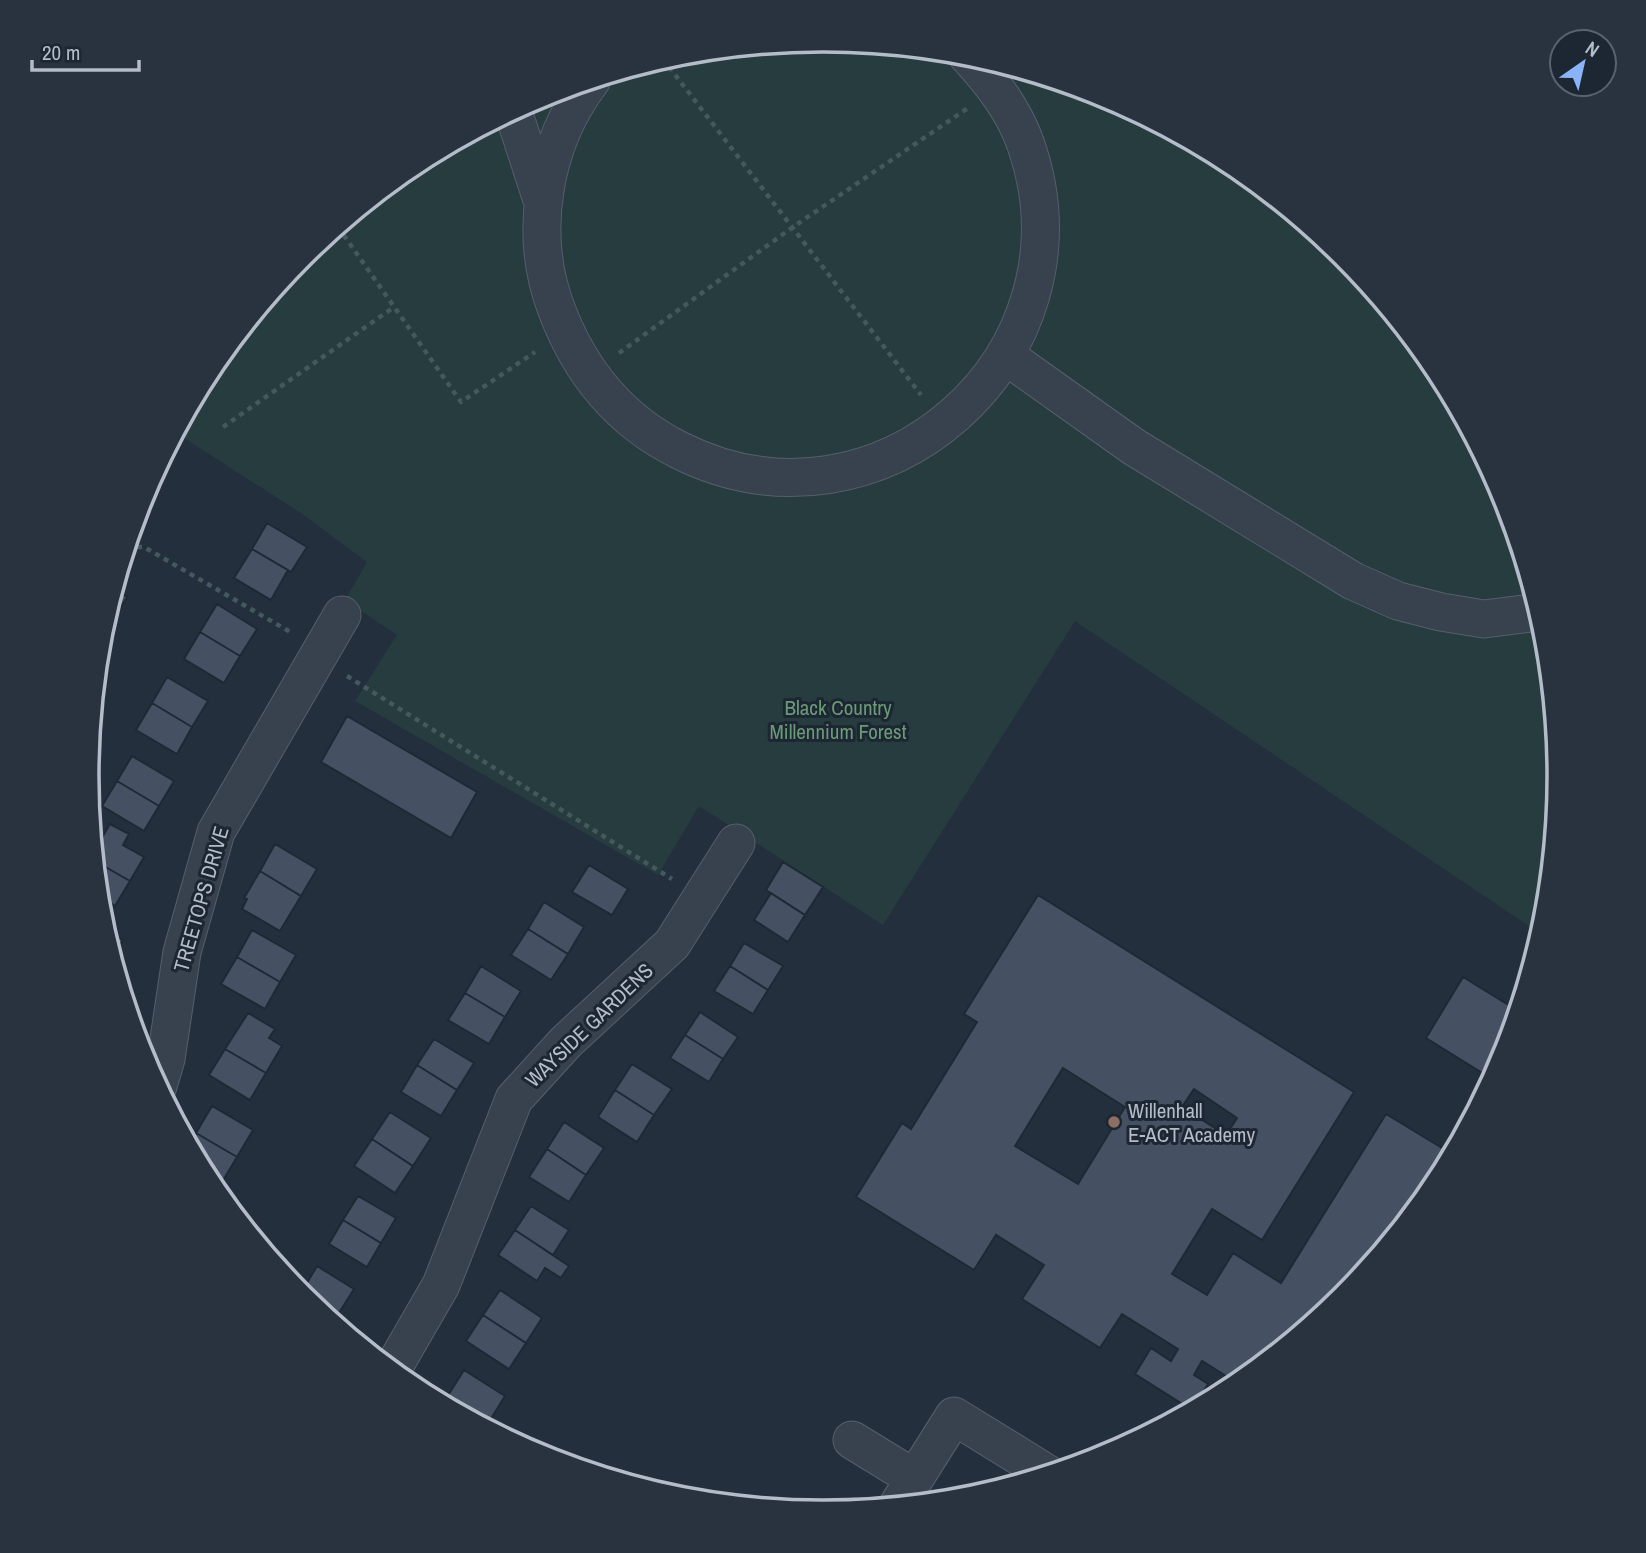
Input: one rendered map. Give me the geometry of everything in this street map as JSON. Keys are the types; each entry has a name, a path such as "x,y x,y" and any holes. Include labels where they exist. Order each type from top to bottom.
{"street":[{"path":"581,95 551,159 541,222 547,284 568,343 604,395 651,436 707,464 768,478 831,476 891,458 945,426 989,382 1021,328 1038,268 1040,205 1026,144 997,88 981,70"},
{"path":"516,121 543,205"},
{"path":"1006,356 1134,447 1353,581 1398,601 1441,612 1484,619 1528,613"},
{"name":"TREETOPS DRIVE","path":"162,1072 182,952 216,832 342,615"},
{"name":"WAYSIDE GARDENS","path":"397,1361 441,1285 514,1099 566,1042 672,944 704,898 736,843"},
{"path":"852,1440 906,1492 954,1416 1038,1468"}],"path":[{"path":"670,69 945,426"},
{"path":"590,374 793,228 997,88"},
{"path":"343,235 461,402 565,331"},
{"path":"223,427 394,307"},
{"path":"136,547 144,547 319,654 704,898"}],"green space":[{"name":"Black Country Millennium Forest","path":"823,52 918,59 964,66 1056,91 1143,127 1185,149 1264,202 1300,232 1367,299 1425,374 1450,415 1492,499 1509,544 1533,635 1541,682 1547,776 1541,871 1531,927 1075,621 883,925 699,806 658,875 355,701 397,635 345,600 367,562 301,513 184,438 221,374 249,336 311,265 382,202 461,149 546,108 636,77 682,66 776,54"}],"building":[{"path":"267,523 307,547 291,572 252,549"},
{"path":"252,549 288,570 271,600 234,578"},
{"path":"123,594 127,597 119,611"},
{"path":"217,604 257,629 240,656 200,632"},
{"path":"200,632 240,656 224,683 184,659"},
{"path":"167,677 208,701 192,727 152,703"},
{"path":"152,703 192,727 177,754 136,730"},
{"path":"347,716 477,792 451,838 321,762"},
{"path":"132,756 174,781 159,806 117,781"},
{"path":"117,781 159,806 144,831 102,806"},
{"path":"110,824 129,834 123,845 144,857 130,881 105,866 102,837"},
{"path":"275,844 317,869 301,896 260,871"},
{"path":"783,862 823,887 805,915 766,890"},
{"path":"589,865 628,889 612,915 572,892"},
{"path":"105,866 130,881 115,906 110,903"},
{"path":"260,871 301,896 280,931 242,909 247,899 244,898"},
{"path":"771,893 805,915 788,942 754,920"},
{"name":"Willenhall E-ACT Academy","path":"1038,895 1354,1092 1262,1240 1212,1209 1172,1274 1207,1295 1233,1253 1281,1283 1386,1114 1444,1149 1397,1217 1335,1288 1264,1351 1224,1378 1226,1376 1202,1361 1194,1375 1208,1384 1203,1392 1184,1405 1135,1374 1151,1348 1171,1361 1178,1349 1122,1314 1100,1348 1022,1299 1044,1265 996,1235 974,1270 856,1197 902,1123 911,1129 977,1022 964,1014","holes":["1063,1068 1125,1107 1078,1184 1015,1146","1194,1089 1237,1118 1226,1135 1182,1107"]},
{"path":"544,902 584,927 568,954 528,929"},
{"path":"528,929 568,954 551,980 511,955"},
{"path":"252,930 296,955 280,982 237,957"},
{"path":"744,943 783,966 768,990 730,966"},
{"path":"237,957 280,982 265,1009 221,984"},
{"path":"481,966 521,991 505,1017 465,993"},
{"path":"730,966 768,990 753,1014 714,991"},
{"path":"1463,977 1510,1006 1483,1073 1426,1038"},
{"path":"465,993 505,1017 489,1044 448,1020"},
{"path":"700,1012 738,1037 723,1059 685,1035"},
{"path":"248,1013 275,1029 269,1038 282,1046 266,1073 225,1049"},
{"path":"685,1035 723,1059 709,1082 670,1058"},
{"path":"434,1039 474,1063 457,1090 417,1065"},
{"path":"225,1049 266,1073 250,1100 209,1075"},
{"path":"632,1064 672,1089 654,1115 615,1090"},
{"path":"417,1065 457,1090 441,1116 401,1092"},
{"path":"615,1090 654,1115 637,1142 598,1117"},
{"path":"212,1106 253,1130 237,1157 196,1133"},
{"path":"390,1112 431,1138 413,1166 372,1139"},
{"path":"564,1122 604,1148 586,1175 547,1149"},
{"path":"196,1133 237,1157 223,1181 221,1179 195,1135"},
{"path":"372,1139 413,1166 395,1193 354,1166"},
{"path":"547,1149 586,1175 569,1202 529,1177"},
{"path":"358,1196 396,1218 381,1243 343,1220"},
{"path":"531,1206 569,1230 553,1255 515,1230"},
{"path":"343,1220 381,1243 367,1267 329,1244"},
{"path":"515,1230 569,1266 561,1278 545,1268 537,1281 498,1255"},
{"path":"317,1266 354,1289 338,1314 307,1283"},
{"path":"500,1290 542,1318 526,1343 483,1315"},
{"path":"483,1315 526,1343 509,1369 466,1341"},
{"path":"464,1370 505,1396 491,1419 448,1396"}],"place":[{"name":"Willenhall E-ACT Academy","path":"1114,1122"}]}
